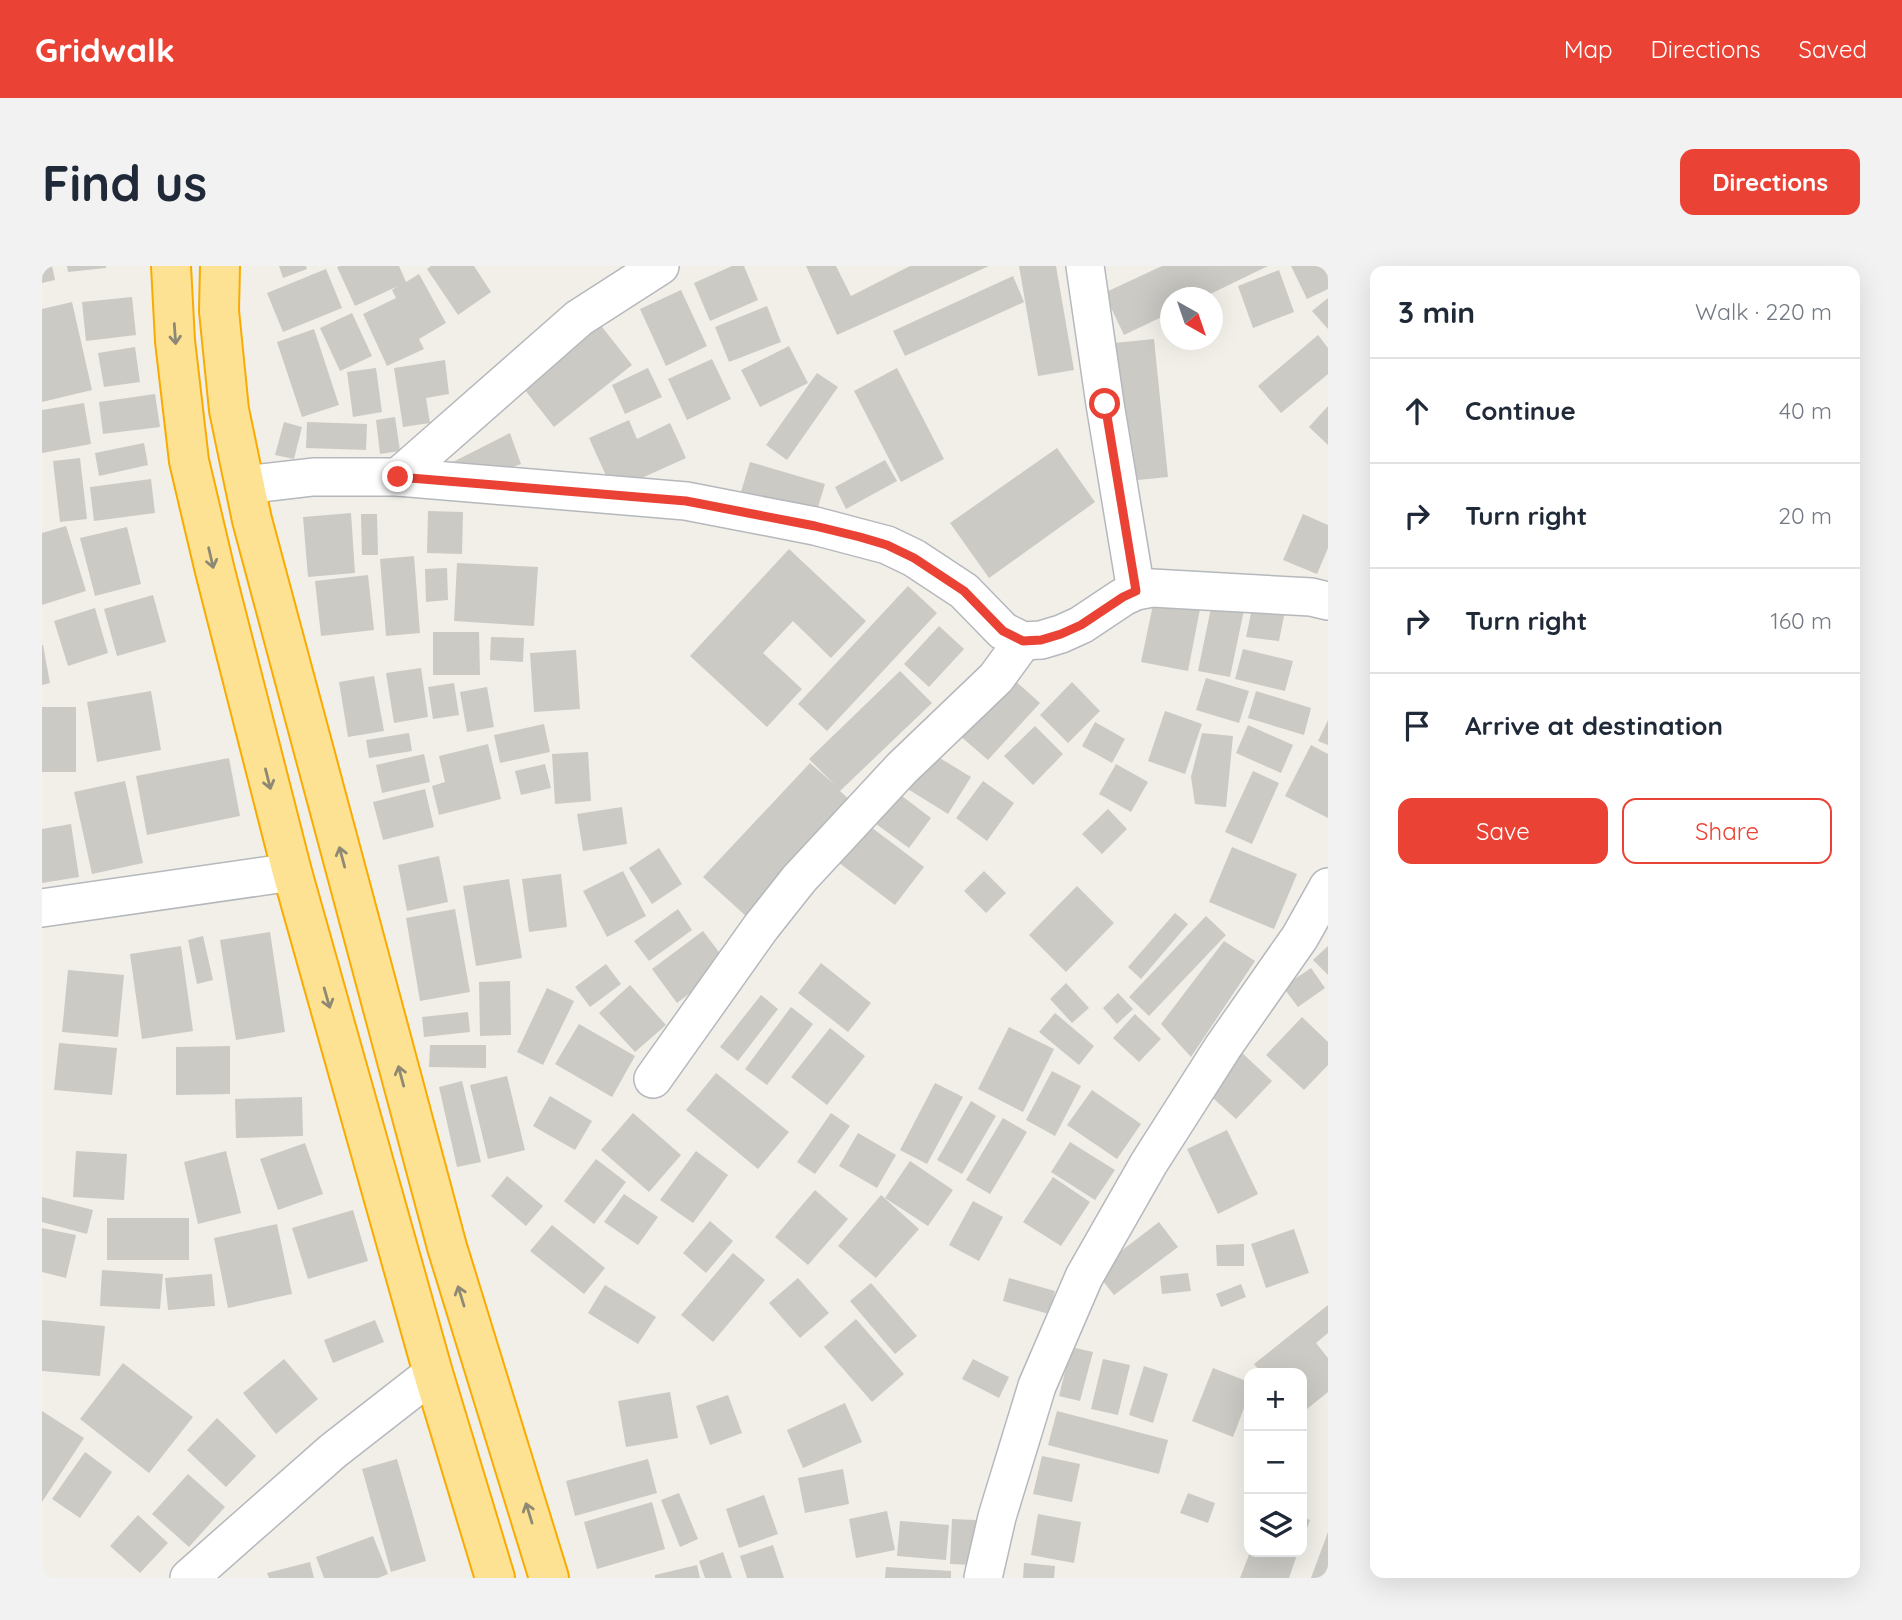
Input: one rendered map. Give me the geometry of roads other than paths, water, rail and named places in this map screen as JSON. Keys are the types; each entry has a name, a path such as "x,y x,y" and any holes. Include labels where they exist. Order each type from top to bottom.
{"highway":[{"path":"171,266 175,341 189,461 215,571 292,872 433,1373 495,1578"},
{"path":"220,266 219,311 229,410 252,520 447,1247 549,1578"}],"street":[{"path":"398,477 579,318 660,266"},
{"path":"1085,266 1136,591"},
{"path":"245,485 313,478 398,477 686,501 815,526 887,545 914,558 964,591 1003,631 1023,641 1041,640 1061,634 1081,625 1123,597 1152,587 1311,597 1328,601"},
{"path":"653,1079 799,878 902,768 996,678 1023,641"},
{"path":"42,908 292,872"},
{"path":"983,1578 997,1517 1037,1386 1084,1277 1149,1163 1223,1046 1300,937 1328,887"},
{"path":"189,1578 333,1451 433,1373"}]}
